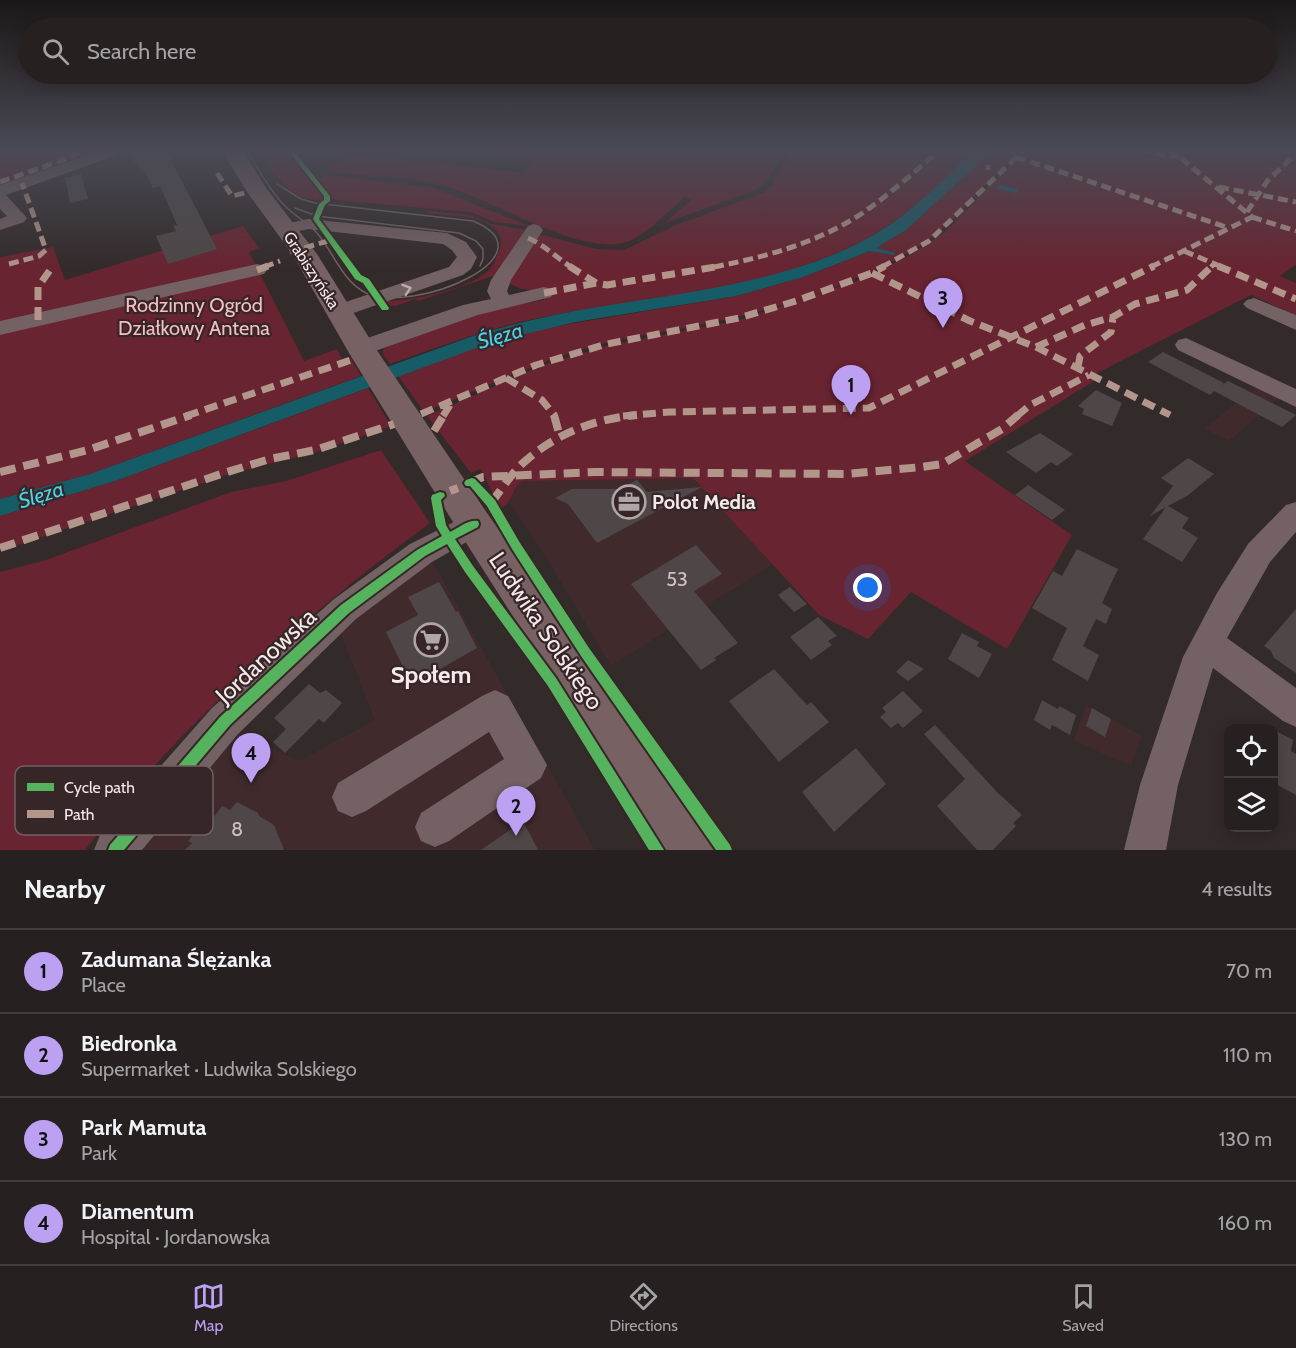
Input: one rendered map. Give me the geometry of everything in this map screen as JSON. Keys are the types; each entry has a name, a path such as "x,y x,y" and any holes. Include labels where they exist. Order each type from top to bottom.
{"main road":[{"name":"Grabiszyńska","path":"256,190 305,254 401,411"},
{"name":"Ludwika Solskiego","path":"401,411 693,850"}],"street":[{"path":"0,198 18,218 0,225"},
{"path":"286,229 308,225 343,228 349,236 464,251 467,257 464,265 456,271 339,312"},
{"path":"502,301 497,291 501,280 534,230"},
{"path":"0,328 257,270"},
{"path":"365,355 502,301 544,293"},
{"path":"1254,304 1296,323"},
{"path":"1186,345 1296,399"},
{"path":"1144,850 1176,726 1195,668 1228,603 1259,553 1296,513"},
{"name":"Jordanowska","path":"187,766 225,721 345,609 421,554 474,524"},
{"path":"1208,644 1296,709"},
{"path":"352,797 495,708 528,765 435,827"},
{"name":"Jordanowska","path":"115,850 128,835"}],"shaded area":[{"path":"1258,385 1280,397 1229,441 1204,429"},
{"path":"693,478 773,564 611,666 544,554 510,503 517,485 522,481"},
{"path":"433,562 595,850 138,850 151,835 213,835 213,766 209,766 238,731 299,761 375,720 341,634 363,613"},
{"path":"1086,705 1142,736 1131,766 1074,741"}],"green space":[{"path":"290,190 318,190 323,196 321,199 311,199 301,197"},
{"path":"327,190 438,190 529,226 494,222 471,212 335,200"},
{"path":"454,190 756,190 665,223 692,199 685,197 649,229 634,239 607,244 560,234"},
{"path":"767,190 932,190 885,228 846,249 803,266 759,279 714,288 516,323 461,339 390,364 383,354 384,344 500,308 544,300 544,291 521,289 508,283 537,236 544,235 596,249 624,250 676,225"},
{"path":"950,190 982,190 945,227 915,249 863,276 779,306 572,352 424,412 398,376 466,350 540,329 736,296 803,277 870,251 893,254 875,248 906,230"},
{"path":"987,190 1296,190 1296,265 1280,276 1296,283 1296,315 1251,295 1097,373 1094,381 965,461 1072,535 1007,649 911,592 868,639 819,615 693,478 522,481 518,484 511,499 500,509 481,469 471,473 427,416 543,365 610,345 740,320 868,277 912,254 945,232"},
{"path":"428,211 470,215 492,224 527,230 496,275 419,301 415,299 396,306 387,305 384,301 409,299 455,288 481,276 490,269 496,259 501,238 490,225 468,217 426,213"},
{"name":"Rodzinny Ogród Działkowy Antena","path":"243,226 259,248 249,252 304,361 337,349 342,359 350,357 361,376 90,474 0,499 0,257 53,247 65,280"},
{"path":"368,388 391,426 316,452 226,475 0,551 0,516 118,480"},
{"path":"381,450 430,523 354,581 281,642 211,707 154,766 15,766 15,835 97,835 85,850 0,850 0,572 46,560 231,492 286,481"}],"water":[{"name":"Ślęza","path":"932,190 950,190 906,230 876,248 896,253 893,255 870,251 803,277 736,296 575,322 495,341 118,480 0,516 0,499 90,474 473,336 570,312 694,292 794,269 856,244 897,220"}],"building":[{"path":"67,190 85,190 88,199 70,203"},
{"path":"162,190 186,190 217,249 168,264 156,236 176,231 173,226 177,225"},
{"path":"1163,352 1224,383 1220,386 1228,381 1296,415 1282,427 1214,391 1210,395 1148,362"},
{"path":"1096,390 1122,403 1112,426 1082,414 1084,409 1078,406"},
{"path":"1040,433 1073,454 1057,466 1051,462 1036,473 1006,452"},
{"path":"1188,458 1214,474 1187,496 1168,506 1189,518 1182,528 1198,538 1182,562 1143,539 1166,507 1150,516 1173,486 1161,478"},
{"path":"637,480 647,492 702,487 597,543 568,504 555,498 572,489 618,489"},
{"path":"1028,485 1065,510 1052,520 1015,495"},
{"path":"696,545 722,574 694,591 738,643 714,658 716,660 701,670 631,584"},
{"path":"1077,549 1118,569 1102,603 1112,609 1106,624 1096,619 1083,646 1099,655 1088,681 1052,660 1067,628 1032,608 1053,571 1062,576"},
{"name":"Społem","path":"439,582 456,612 458,611 477,648 412,685 386,632 418,615 408,597"},
{"path":"790,587 807,604 794,612 778,595"},
{"path":"1296,609 1296,673 1274,658 1271,651 1264,646"},
{"path":"818,617 837,636 828,641 832,645 811,660 790,637"},
{"path":"962,633 979,642 977,646 992,654 979,678 948,659"},
{"path":"908,660 924,669 908,681 896,672"},
{"path":"774,669 807,705 811,702 829,722 779,762 729,701"},
{"path":"309,684 320,693 326,690 342,703 324,723 319,719 285,753 273,742 286,729 274,718"},
{"path":"903,691 923,711 903,728 898,723 891,728 880,717 886,712 882,708"},
{"path":"1042,700 1076,715 1070,735 1052,725 1050,730 1034,720"},
{"path":"1092,708 1111,719 1105,737 1086,726"},
{"path":"935,725 997,792 1022,815 1013,823 1016,826 993,850 977,850 937,806 965,779 924,734"},
{"path":"1278,732 1293,740 1291,751 1296,754 1296,795 1278,785"},
{"path":"856,748 886,784 834,832 802,792"},
{"path":"237,802 258,813 274,825 284,850 185,850 192,843 188,841 193,835 213,835 213,817 222,806 230,810"},
{"path":"523,821 538,850 481,850"}],"waterway":[{"path":"1011,190 1016,191"}],"tram line":[{"path":"272,190 289,210 317,233 344,274 366,293 388,298 414,296 443,289 468,278 488,265 498,250 494,235 473,221 315,203 301,199 286,190"},
{"path":"295,208 317,216 459,233 476,241 483,249 480,266"}],"marked path":[{"path":"9,264 39,256 46,250 26,190"},
{"path":"228,190 232,196 249,192"},
{"path":"544,293 596,283 607,285 698,270 760,257 819,237 859,215 894,190"},
{"path":"421,414 536,365 607,344 739,318 796,301 872,273 929,241 983,190"},
{"path":"1114,190 1229,228"},
{"path":"491,503 522,464 546,445 578,427 599,421 670,412 869,408 1252,217 1219,190"},
{"path":"1233,190 1296,202"},
{"path":"1247,212 1261,190"},
{"path":"1252,217 1296,231"},
{"path":"528,238 538,242 549,253 596,283"},
{"path":"290,252 331,240"},
{"path":"1184,251 1296,299"},
{"path":"257,270 280,261"},
{"path":"1036,347 1085,325 1113,317 1135,304 1187,290 1214,264"},
{"path":"38,320 38,287 50,270"},
{"path":"872,273 970,321 1036,347 1170,415"},
{"path":"1078,367 1080,356 1111,332 1113,317"},
{"path":"0,472 88,450 354,359"},
{"path":"469,483 483,477 595,472 846,474 942,464 1002,429 1030,405 1089,375"},
{"path":"506,378 535,395 549,407 558,425 560,437"},
{"path":"434,431 452,402"},
{"path":"0,548 224,473 270,459 315,450 394,424"},
{"path":"450,491 458,488"}],"cycle path":[{"path":"322,190 327,196 327,201 322,204 316,219 358,277 366,281 385,308"},
{"path":"469,483 472,482 491,503 585,652 725,850"},
{"path":"440,496 436,498 441,526 469,569 552,682 657,850"},
{"path":"187,766 225,721 345,609 421,553 474,524"},
{"path":"115,850 128,835"}],"place":[{"name":"Park Mamuta","path":"943,328"},
{"name":"Zadumana Ślężanka","path":"851,415"},
{"name":"Polot Media","path":"629,502"},
{"name":"Społem","path":"431,640"},
{"name":"Diamentum","path":"251,783"},
{"name":"Biedronka","path":"516,836"}]}
